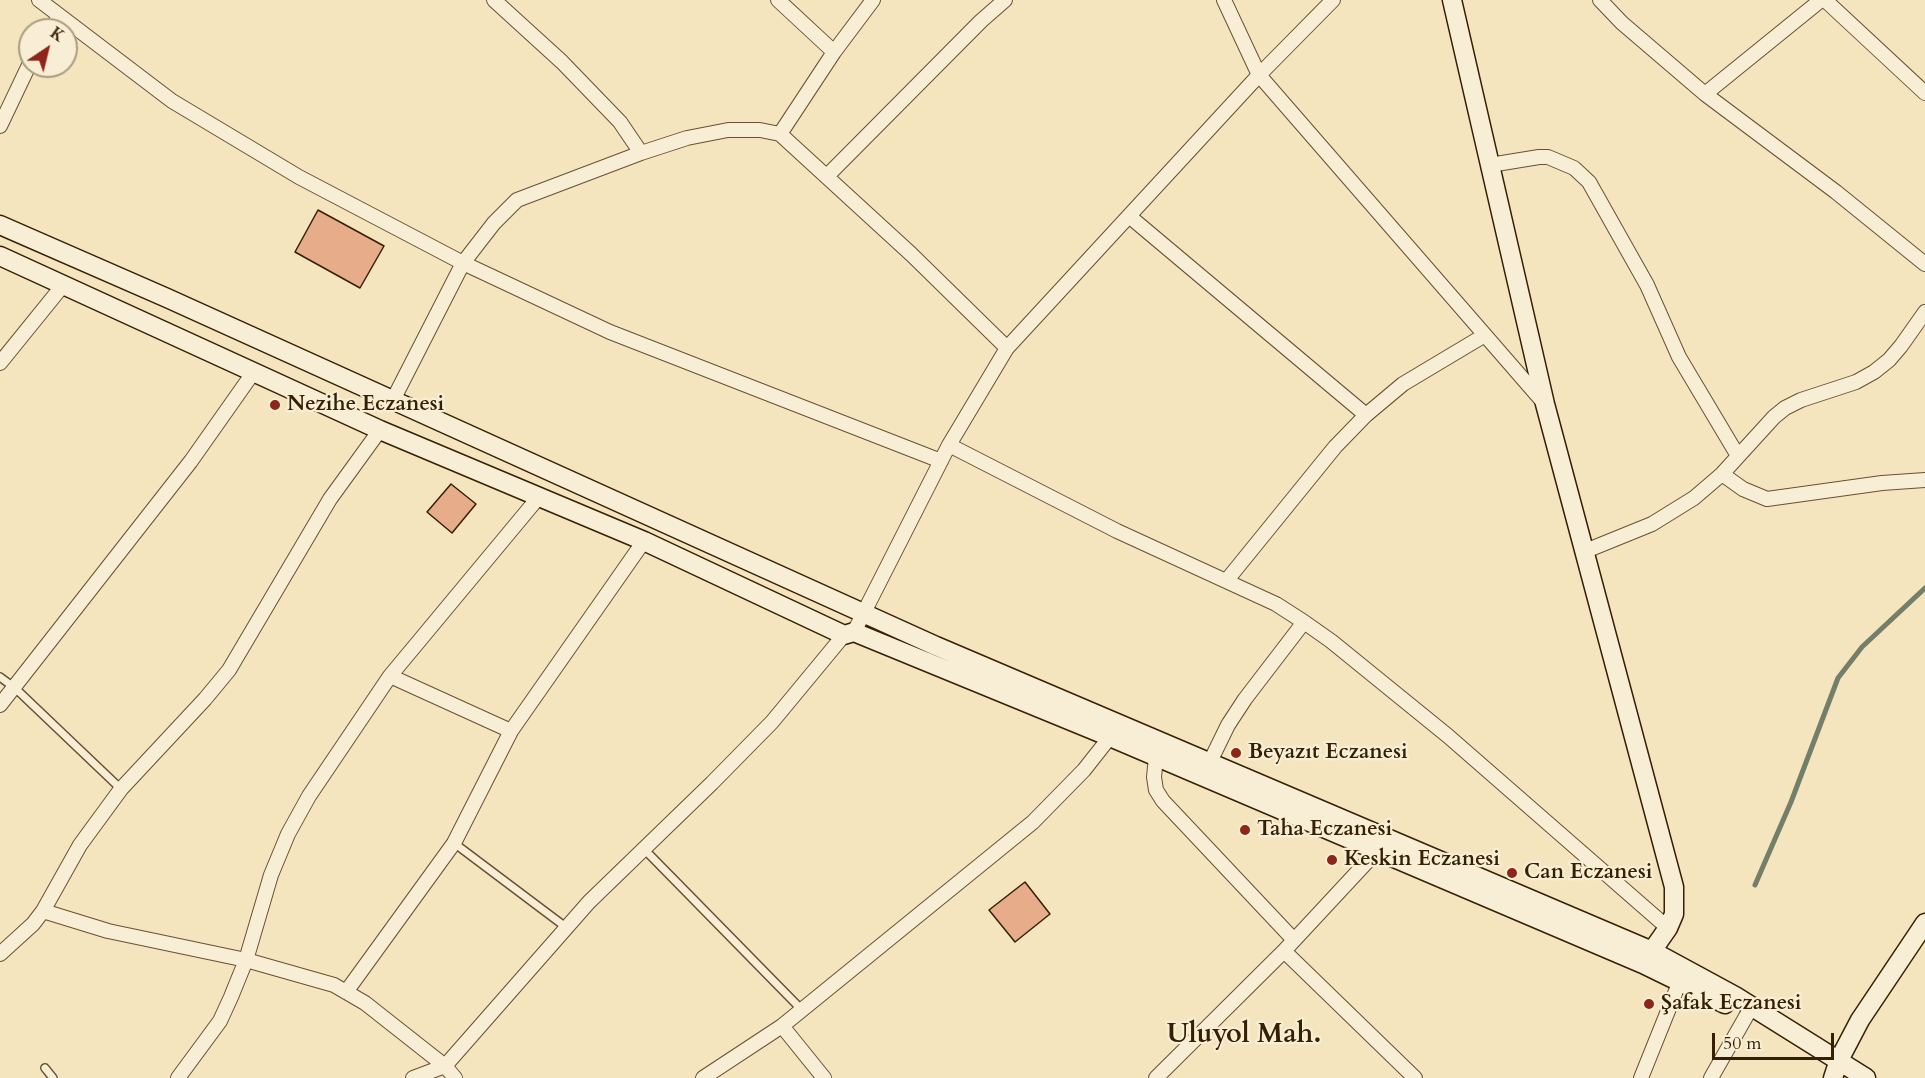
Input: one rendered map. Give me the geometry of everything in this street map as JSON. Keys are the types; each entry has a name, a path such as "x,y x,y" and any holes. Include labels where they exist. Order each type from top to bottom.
{"main road":[{"path":"1452,0 1545,404 1674,887 1674,914 1668,928 1647,957"},
{"path":"0,225 167,298 862,613 1377,851 1647,957 1680,981 1749,1010"},
{"path":"0,256 380,430 644,541 849,634 1156,757 1206,770 1435,857 1647,957 1749,1010 1839,1060 1866,1078"},
{"path":"1833,1078 1839,1060 1860,1020 1925,923"}],"street":[{"path":"39,0 172,102 299,177 463,263 610,332 941,461"},
{"path":"494,0 562,62 620,122 641,153"},
{"path":"778,0 834,52"},
{"path":"780,134 834,52 873,0"},
{"path":"827,176 981,21 1005,0"},
{"path":"1224,0 1259,75 1545,404"},
{"path":"413,1078 445,1066 589,902 772,722 849,634 949,445 1007,348 1259,75 1333,0"},
{"path":"1600,0 1622,23 1705,94 1836,192 1925,264"},
{"path":"1705,94 1806,4 1823,0 1925,93"},
{"path":"0,126 23,78"},
{"path":"393,400 463,263 494,224 517,200 641,153 687,138 728,130 760,130 780,134 1007,348"},
{"path":"1490,165 1539,157 1557,159 1574,168 1588,182 1647,285 1679,357 1738,456"},
{"path":"1129,216 1366,415"},
{"path":"0,363 64,284"},
{"path":"1583,552 1652,524 1694,498 1722,474 1785,408 1801,400 1856,382 1874,372 1901,346 1925,312"},
{"path":"1227,580 1335,447 1366,415 1403,384 1485,335"},
{"path":"0,705 191,461 253,373"},
{"path":"0,954 33,924 43,911 80,845 121,789 229,670 330,500 380,430"},
{"path":"949,445 1117,531 1276,604 1304,622 1449,736 1668,928"},
{"path":"1722,474 1743,489 1767,499 1882,483 1925,480"},
{"path":"178,1078 220,1021 246,960 271,876 288,834 309,796 390,675 538,498"},
{"path":"346,992 454,843 512,731 644,541"},
{"path":"1206,770 1228,725 1245,699 1304,622"},
{"path":"390,675 512,731"},
{"path":"703,1078 783,1026 1033,822 1084,770 1110,737"},
{"path":"1156,757 1154,777 1156,790 1163,801 1289,945 1415,1078"},
{"path":"1156,1078 1289,945 1377,851"},
{"path":"43,911 108,931 246,960 334,985 365,1003 445,1066 455,1078"},
{"path":"1641,1078 1680,981"},
{"path":"1711,1078 1749,1010"},
{"path":"783,1026 824,1078"}],"lane":[{"path":"0,677 15,688 121,789"},
{"path":"454,843 567,928"},
{"path":"644,849 802,1011"},
{"path":"45,1068 53,1078"}],"building":[{"path":"318,210 384,246 360,288 295,252"},
{"path":"451,484 476,504 452,533 427,512"},
{"path":"1025,882 1050,914 1015,942 989,910"}],"waterway":[{"path":"1755,885 1791,802 1838,678 1862,647 1925,588"}],"place":[{"name":"Nezihe Eczanesi","path":"275,405"},
{"name":"Beyazıt Eczanesi","path":"1236,753"},
{"name":"Taha Eczanesi","path":"1245,830"},
{"name":"Keskin Eczanesi","path":"1332,860"},
{"name":"Can Eczanesi","path":"1512,873"},
{"name":"Şafak Eczanesi","path":"1649,1004"}],"district":[{"name":"Uluyol Mah.","path":"1244,1036"}]}
